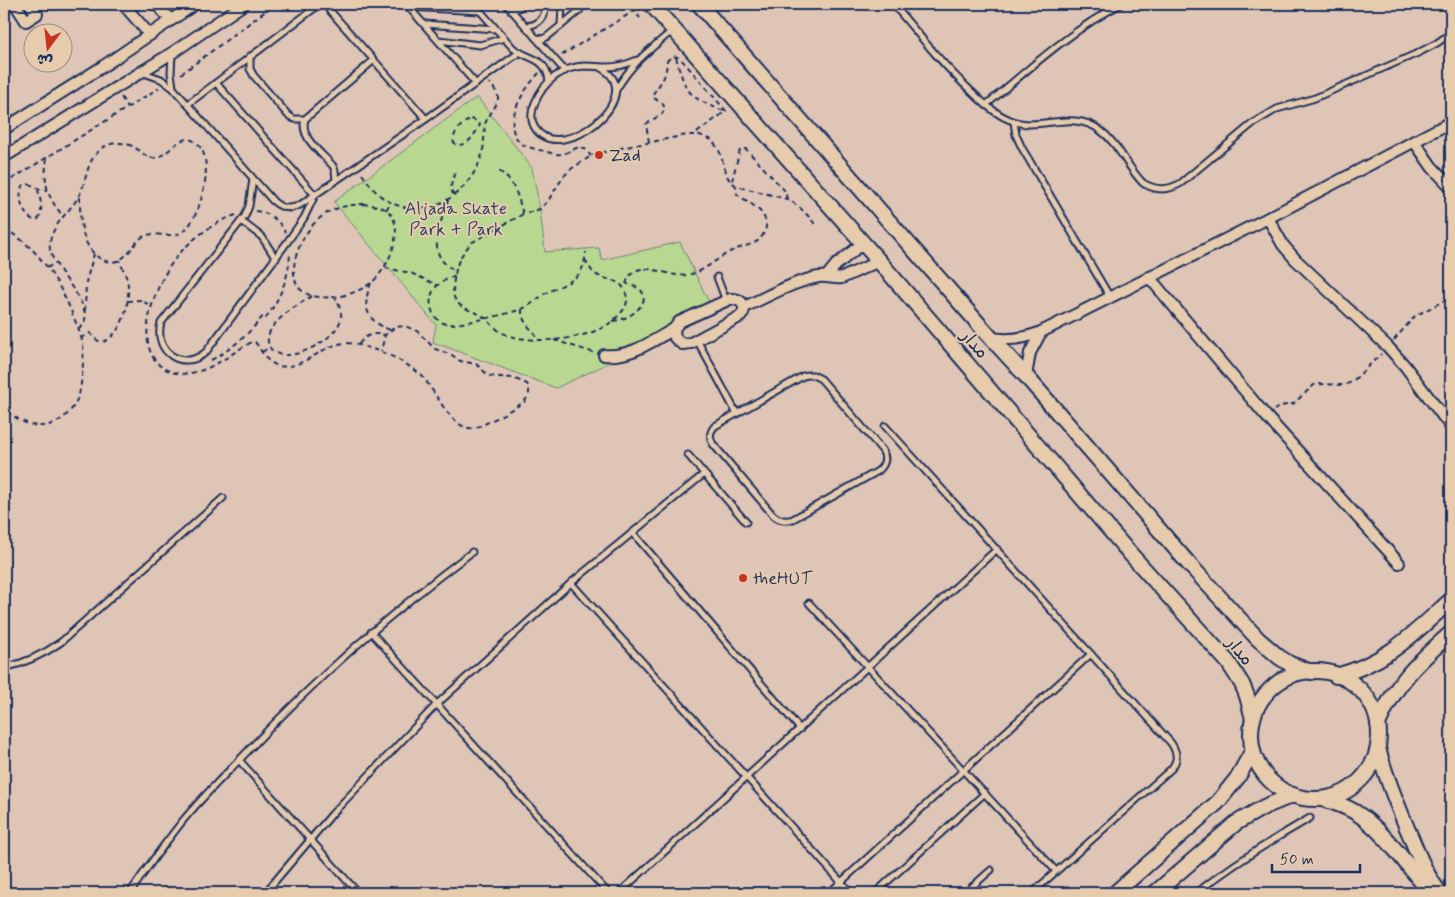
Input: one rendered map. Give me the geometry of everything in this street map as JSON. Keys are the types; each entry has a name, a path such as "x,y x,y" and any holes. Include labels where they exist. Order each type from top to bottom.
{"street":[{"path":"15,4 26,21 37,14 30,4"},
{"path":"123,4 150,35"},
{"path":"156,4 171,20"},
{"path":"4,129 102,67 196,4"},
{"path":"4,157 172,53 244,4"},
{"name":"مدار","path":"651,4 878,260 1126,549 1228,662 1242,684 1253,719"},
{"name":"مدار","path":"699,4 991,338 1258,639 1290,664 1311,672"},
{"path":"991,338 1001,340 1022,339 1041,332 1268,218 1451,122"},
{"path":"1414,141 1432,167 1451,187"},
{"path":"1268,218 1283,245 1294,259 1388,347 1405,366 1451,427"},
{"path":"827,276 836,265 863,243"},
{"path":"744,307 800,282 827,276 842,278 878,260"},
{"path":"1149,277 1266,416 1400,562"},
{"path":"604,355 630,353 674,329 683,320 730,299 738,299 743,304 743,314 741,316 687,344 682,344 675,338 674,329"},
{"path":"1026,376 1030,353 1041,332"},
{"path":"1336,676 1363,668 1388,654 1451,600"},
{"path":"1378,724 1392,696 1405,678 1420,661 1451,633"},
{"path":"1432,893 1380,833 1353,811 1321,799 1293,795 1275,785 1268,778 1256,760 1251,740 1253,719 1261,701 1274,686 1292,676 1320,672 1345,679 1360,691 1372,706 1378,724 1378,748 1388,783 1418,858 1440,893"},
{"path":"1321,799 1341,794 1358,783 1371,767 1378,748"},
{"path":"1115,893 1218,802 1238,777 1253,750"},
{"path":"1155,893 1236,823 1264,807 1293,795"}],"lane":[{"path":"188,104 320,4"},
{"path":"324,4 426,119"},
{"path":"474,4 513,48 538,60 547,72 549,81"},
{"path":"506,4 564,71"},
{"path":"511,10 525,4"},
{"path":"526,26 536,24 543,18 546,4"},
{"path":"561,26 562,4"},
{"path":"536,38 546,38 579,11 584,4"},
{"path":"893,4 952,73 986,105 1000,115 1021,124 1072,120 1093,126 1110,140 1143,183 1155,189 1169,189 1181,183 1246,128 1277,109 1315,98 1418,54 1451,33"},
{"path":"986,105 1071,34 1121,4"},
{"path":"407,5 480,11"},
{"path":"407,5 476,84"},
{"path":"424,24 496,29"},
{"path":"637,60 622,65 578,67 564,71 549,81 536,99 531,116 534,127 542,135 553,139 561,139 578,135 594,127 610,106 616,90 637,60 674,29"},
{"path":"437,40 480,45 504,38"},
{"path":"172,53 170,82 174,88 273,202 283,208 295,208 426,119 520,52"},
{"path":"250,56 249,65 251,72 288,115 297,120 305,119 374,60"},
{"path":"599,67 613,78 616,90"},
{"path":"140,72 170,82"},
{"path":"216,82 315,194"},
{"path":"305,119 303,127 305,135 333,166 336,180"},
{"path":"1014,122 1016,135 1022,148 1110,297"},
{"path":"253,179 247,212 164,318 159,329 162,345 165,350 179,359 191,360 202,356 276,259 304,218 315,194"},
{"path":"241,220 262,237 276,259"},
{"path":"717,277 726,301"},
{"path":"696,340 737,414"},
{"path":"813,375 821,379 882,450 884,464 878,471 793,519 780,520 773,515 711,441 712,429 737,414 803,376 813,375"},
{"path":"886,426 1171,743 1176,752 1176,760 1171,769 1032,893"},
{"path":"688,455 746,522"},
{"path":"266,893 350,793 437,704 571,583 704,474"},
{"path":"4,668 37,658 61,642 224,498"},
{"path":"633,532 800,729"},
{"path":"619,893 997,549"},
{"path":"130,893 182,822 303,694 371,632 424,588 472,552"},
{"path":"571,583 851,893"},
{"path":"809,602 1056,871"},
{"path":"371,632 608,893"},
{"path":"829,893 1091,654"},
{"path":"239,760 358,893"},
{"path":"875,893 985,793"},
{"path":"1196,893 1254,852 1310,818"},
{"path":"965,893 991,870"}],"path":[{"path":"4,184 170,82 275,4"},
{"path":"628,4 640,18"},
{"path":"555,60 634,11"},
{"path":"649,142 646,124 662,114 664,109 663,104 654,98 653,94 666,76 669,58 676,56 681,59 726,111"},
{"path":"676,56 685,86 692,96 703,103 726,111"},
{"path":"544,67 528,85 520,98 513,120 516,137 530,148 560,154 580,147 586,149 591,156"},
{"path":"357,166 373,189 385,199 404,207 422,208 439,204 454,196 469,180 478,163 484,147 485,124 498,96 486,76"},
{"path":"694,135 726,111"},
{"path":"474,119 480,125 474,137 467,143 458,146 454,143 455,133 466,122 474,119"},
{"path":"480,125 485,124"},
{"path":"620,284 626,294 626,305 624,310 607,326 592,333 552,340 538,340 504,334 487,318 463,308 455,299 452,289 460,257 471,243 523,214 545,205 563,177 581,162 591,156 611,150 687,135 706,137 716,145 728,178 736,186 787,199 801,207 817,227"},
{"path":"186,139 199,145 206,160 207,173 199,204 191,222 182,232 175,235 142,237 120,260 113,262 104,261 94,254 86,242 83,231 80,218 80,194 86,171 93,158 101,149 110,144 121,143 132,146 147,157 154,159 186,139"},
{"path":"732,182 740,150 746,149 785,191 787,199"},
{"path":"47,158 44,171 47,190 64,217"},
{"path":"454,196 451,192 451,186 456,170"},
{"path":"500,172 506,176 515,188 523,214"},
{"path":"38,189 42,210 37,219 33,220 29,219 24,212 20,195 22,186 26,184 34,185 38,189 47,190"},
{"path":"626,284 630,275 643,268 671,275 693,274 706,268 731,251 758,241 762,237 766,226 764,216 737,194 736,186"},
{"path":"79,329 85,320 81,304 55,263 50,250 50,242 53,232 80,194"},
{"path":"448,200 437,235 436,250 443,262 456,271"},
{"path":"386,210 391,202"},
{"path":"362,204 377,206 386,210 391,216 395,227 395,237 385,268 371,283 335,298 312,296 302,292 296,284 294,269 296,254 301,240 320,217 348,205 362,204"},
{"path":"209,361 242,340 262,316 266,318 281,293 288,273 290,257 288,241 281,225 272,216 260,212 234,215 202,233 187,245 166,272 157,290 148,326 149,348 160,366 169,372 190,374 204,370 252,342 255,342 270,362 292,365 315,356 337,344 347,343 382,351 407,365 429,385 452,419 468,428 474,428 482,424 524,402 528,397 530,389 527,384 513,378 489,376 476,364 460,361 452,355 435,349 423,336 411,328 400,326 390,330 385,335 382,351"},
{"path":"4,228 25,243 47,268 62,290 79,329 83,363 80,394 72,410 58,422 41,426 23,422 4,410"},
{"path":"455,276 442,281 430,296 434,316 446,324 487,318 522,309 546,293 575,278 582,270 586,252"},
{"path":"84,314 86,282 94,254"},
{"path":"81,338 90,333 102,342 112,336 123,321 126,314 128,286 120,260"},
{"path":"585,260 595,274 620,284 640,289 644,297 642,305 632,315 620,321 613,321"},
{"path":"47,268 55,263"},
{"path":"385,268 411,273 437,285"},
{"path":"371,283 366,302 368,311 373,320 380,326 390,330"},
{"path":"312,296 281,317 274,326 268,341 273,351 279,354 294,355 322,342 337,327 340,320 340,305 335,298"},
{"path":"1266,416 1281,406 1294,404 1314,385 1344,385 1352,382 1388,347 1415,316 1451,297"},
{"path":"127,301 140,300 147,302 152,307"},
{"path":"522,309 523,320 538,340"},
{"path":"358,345 370,335 377,333 385,335"},
{"path":"552,340 604,355"},
{"path":"262,352 270,347"}],"green space":[{"name":"Aljada Skate Park + Park","path":"477,97 532,168 545,252 599,248 602,260 680,242 714,313 556,388 433,342 436,325 334,202"}],"place":[{"name":"Zad","path":"599,155"},
{"name":"theHUT","path":"743,578"}]}
